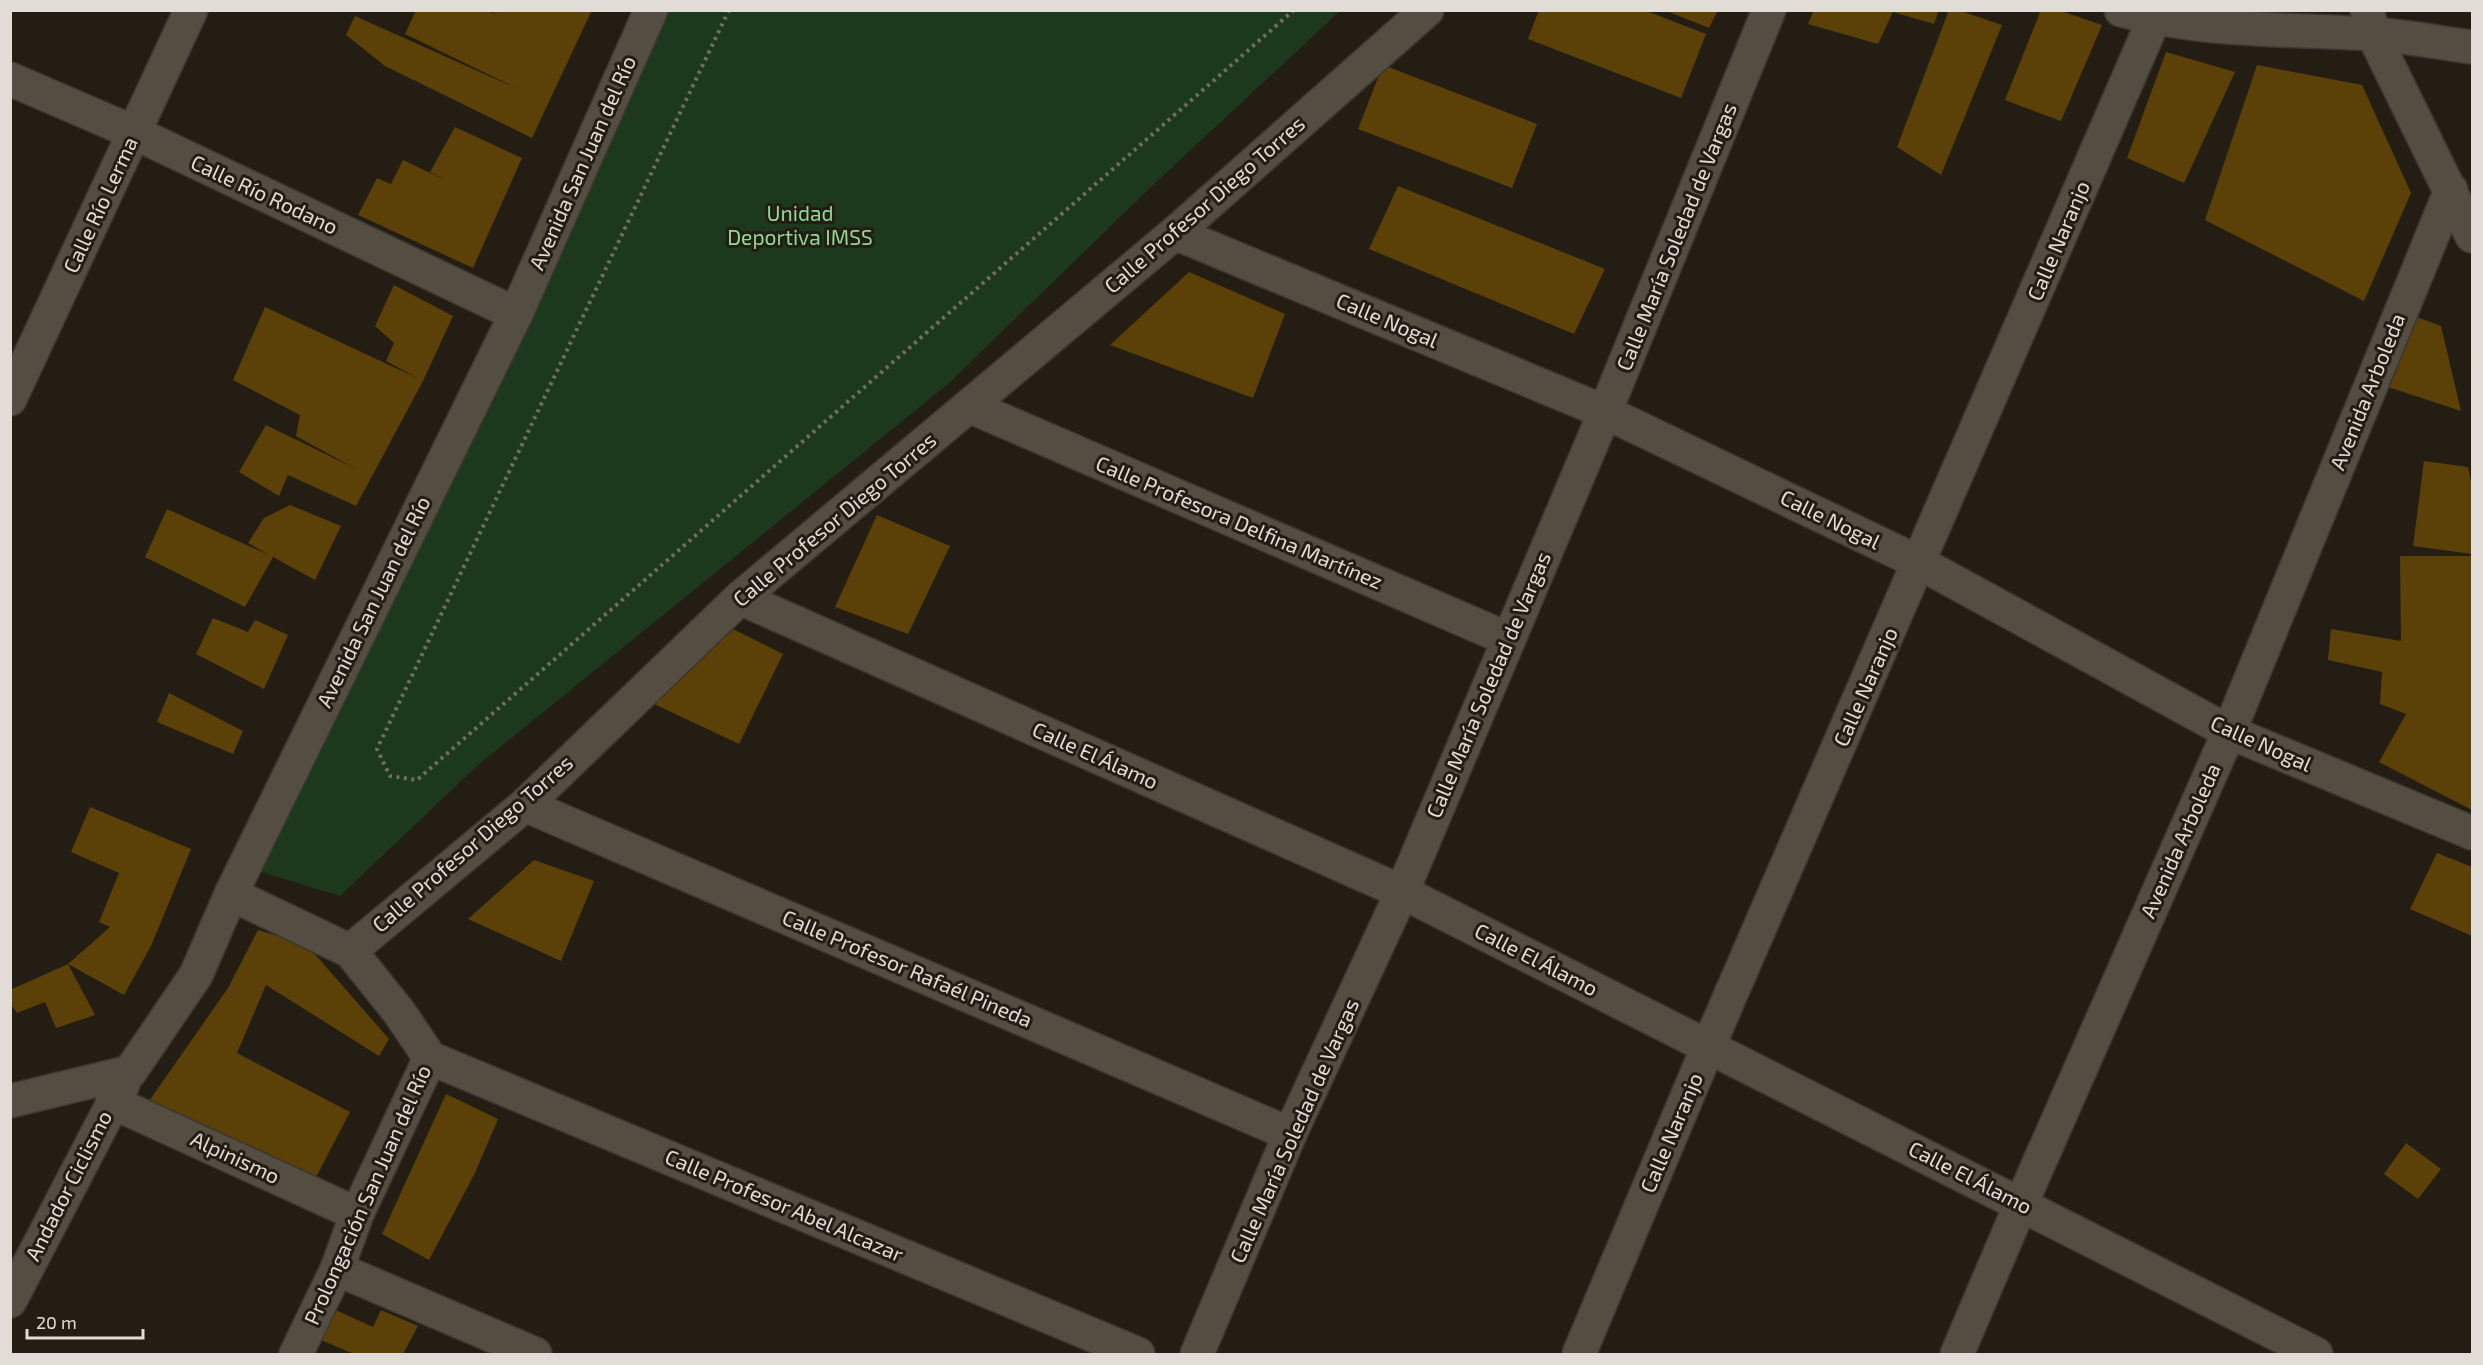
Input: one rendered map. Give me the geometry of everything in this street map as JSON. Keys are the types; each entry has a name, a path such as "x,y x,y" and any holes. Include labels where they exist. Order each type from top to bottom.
{"street":[{"name":"Calle Río Lerma","path":"10,399 190,10"},
{"name":"Avenida San Juan del Río","path":"130,1072 195,975 231,894 516,314 651,10"},
{"name":"Calle Profesor Diego Torres","path":"350,951 525,805 740,598 1175,233 1427,10"},
{"name":"Calle María Soledad de Vargas","path":"1197,1354 1290,1134 1402,892 1605,412 1769,10"},
{"path":"2121,10 2154,19 2305,33 2370,22 2472,47"},
{"name":"Calle Naranjo","path":"1579,1354 1708,1047 1920,563 2154,19"},
{"path":"2370,22 2472,54"},
{"path":"2370,22 2472,236"},
{"name":"Calle Río Rodano","path":"10,79 135,133 516,314"},
{"name":"Avenida Arboleda","path":"1958,1354 2021,1204 2229,732 2451,190"},
{"name":"Calle Nogal","path":"1175,233 1605,412 1920,563 2229,732 2472,833"},
{"name":"Calle Profesora Delfina Martínez","path":"969,406 1508,639"},
{"name":"Calle El Álamo","path":"740,598 1402,892 2316,1354"},
{"name":"Calle Profesor Rafaél Pineda","path":"525,805 1290,1134"},
{"path":"231,894 350,951"},
{"name":"Prolongación San Juan del Río","path":"296,1354 337,1269 357,1214 430,1058 399,1011 350,951"},
{"name":"Calle Profesor Abel Alcazar","path":"430,1058 1138,1354"},
{"path":"10,1101 130,1072"},
{"name":"Andador Ciclismo","path":"10,1300 112,1102 130,1072"},
{"name":"Alpinismo","path":"112,1102 357,1214"},
{"path":"337,1269 535,1354"}],"path":[{"path":"729,10 377,749 390,776 417,780 1294,10"}],"green space":[{"name":"Unidad Deportiva IMSS","path":"665,11 1340,11 1153,185 948,384 478,765 340,896 245,867"}],"building":[{"path":"416,10 486,10 497,15 489,10 592,10 532,138 385,66 346,35 355,16 518,89 405,34"},
{"path":"1539,10 1644,10 1706,34 1681,98 1528,39"},
{"path":"1664,10 1718,10 1709,28"},
{"path":"1814,10 1939,10 1934,24 1893,12 1878,44 1808,24"},
{"path":"1949,10 1958,10 2002,25 1941,175 1897,147"},
{"path":"2041,10 2058,10 2102,25 2061,121 2005,100"},
{"path":"2166,52 2235,72 2184,183 2127,158"},
{"path":"1383,65 1537,124 1512,188 1358,129"},
{"path":"2257,65 2362,85 2411,193 2364,301 2205,220"},
{"path":"455,127 522,158 473,268 358,215 377,178 391,184 403,160 445,180 430,172"},
{"path":"1398,186 1605,269 1574,334 1369,249"},
{"path":"1189,272 1285,314 1253,398 1110,345"},
{"path":"394,285 453,316 423,381 356,506 288,475 279,496 239,472 266,425 356,469 296,436 300,415 233,380 265,307 417,378 386,361 394,343 375,326"},
{"path":"2414,316 2441,326 2461,411 2385,386"},
{"path":"2424,461 2468,467 2472,486 2472,554 2413,546"},
{"path":"290,505 341,526 315,580 273,557 245,607 145,557 167,509 269,555 248,543 264,518"},
{"path":"877,515 950,546 908,634 835,607"},
{"path":"2400,556 2472,556 2472,810 2379,762 2406,714 2380,704 2382,672 2328,660 2331,629 2401,641"},
{"path":"213,618 248,632 255,620 288,635 264,689 196,654"},
{"path":"725,625 783,654 739,744 650,702"},
{"path":"169,693 243,731 233,754 157,722"},
{"path":"90,807 191,849 151,946 124,995 68,964 110,927 99,922 119,873 71,852"},
{"path":"2437,853 2472,867 2472,936 2410,909"},
{"path":"534,860 594,881 561,961 468,919"},
{"path":"258,930 307,945 389,1039 379,1056 266,985 237,1053 350,1112 313,1183 147,1104 228,988"},
{"path":"68,964 95,1015 56,1028 45,1002 17,1013 10,1003 10,990"},
{"path":"446,1094 498,1119 475,1173 429,1260 382,1234"},
{"path":"2406,1143 2441,1169 2418,1199 2384,1174"},
{"path":"327,1306 373,1327 381,1310 418,1326 403,1354 354,1354 314,1337"}]}
